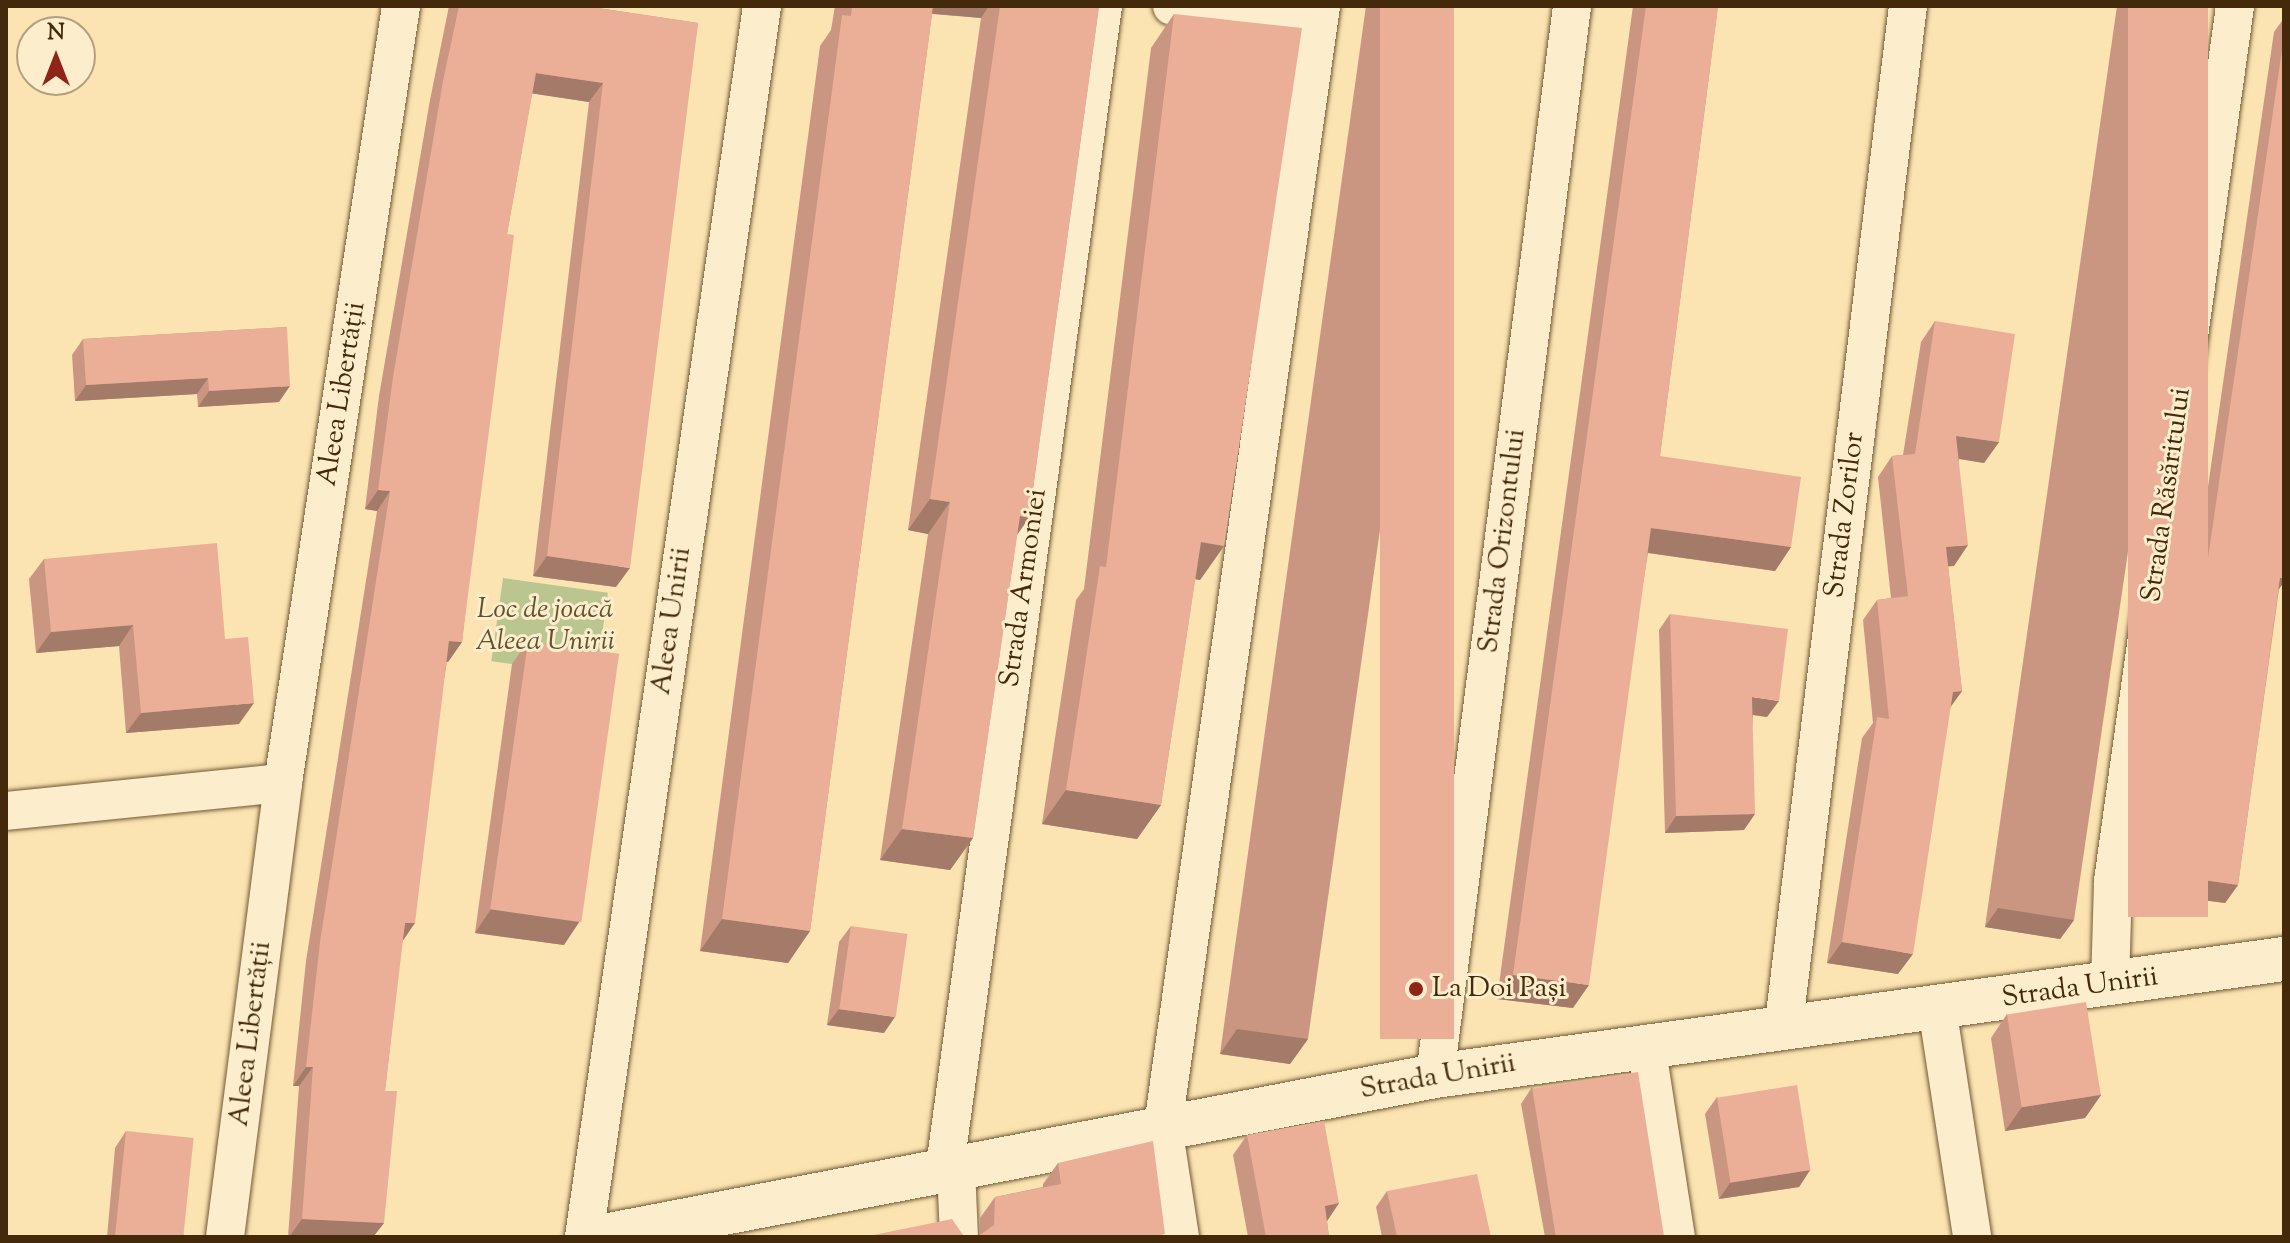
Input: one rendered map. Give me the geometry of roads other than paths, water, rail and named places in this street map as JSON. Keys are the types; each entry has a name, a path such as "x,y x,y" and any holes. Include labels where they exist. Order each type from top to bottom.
{"street":[{"name":"Aleea Libertății","path":"225,1237 283,783 401,6"},
{"name":"Aleea Unirii","path":"584,1237 762,6"},
{"name":"Strada Armoniei","path":"959,1237 956,1167 947,1152 1103,6"},
{"path":"1172,6 1320,16 1163,1126 1180,1237"},
{"name":"Strada Orizontului","path":"1435,1076 1572,6"},
{"name":"Strada Zorilor","path":"1784,1023 1908,6"},
{"name":"Strada Răsăritului","path":"2110,984 2113,881 2235,6"},
{"path":"6,811 283,783"},
{"name":"Strada Unirii","path":"599,1237 691,1228 956,1167 1435,1076 1784,1023 1937,1007 2284,959"},
{"path":"1937,1007 1972,1237"},
{"path":"1646,1044 1676,1237"}],"place":[{"name":"La Doi Pași","path":"1416,989"}],"park label":[{"name":"Loc de joacă Aleea Unirii","path":"545,626"}]}
